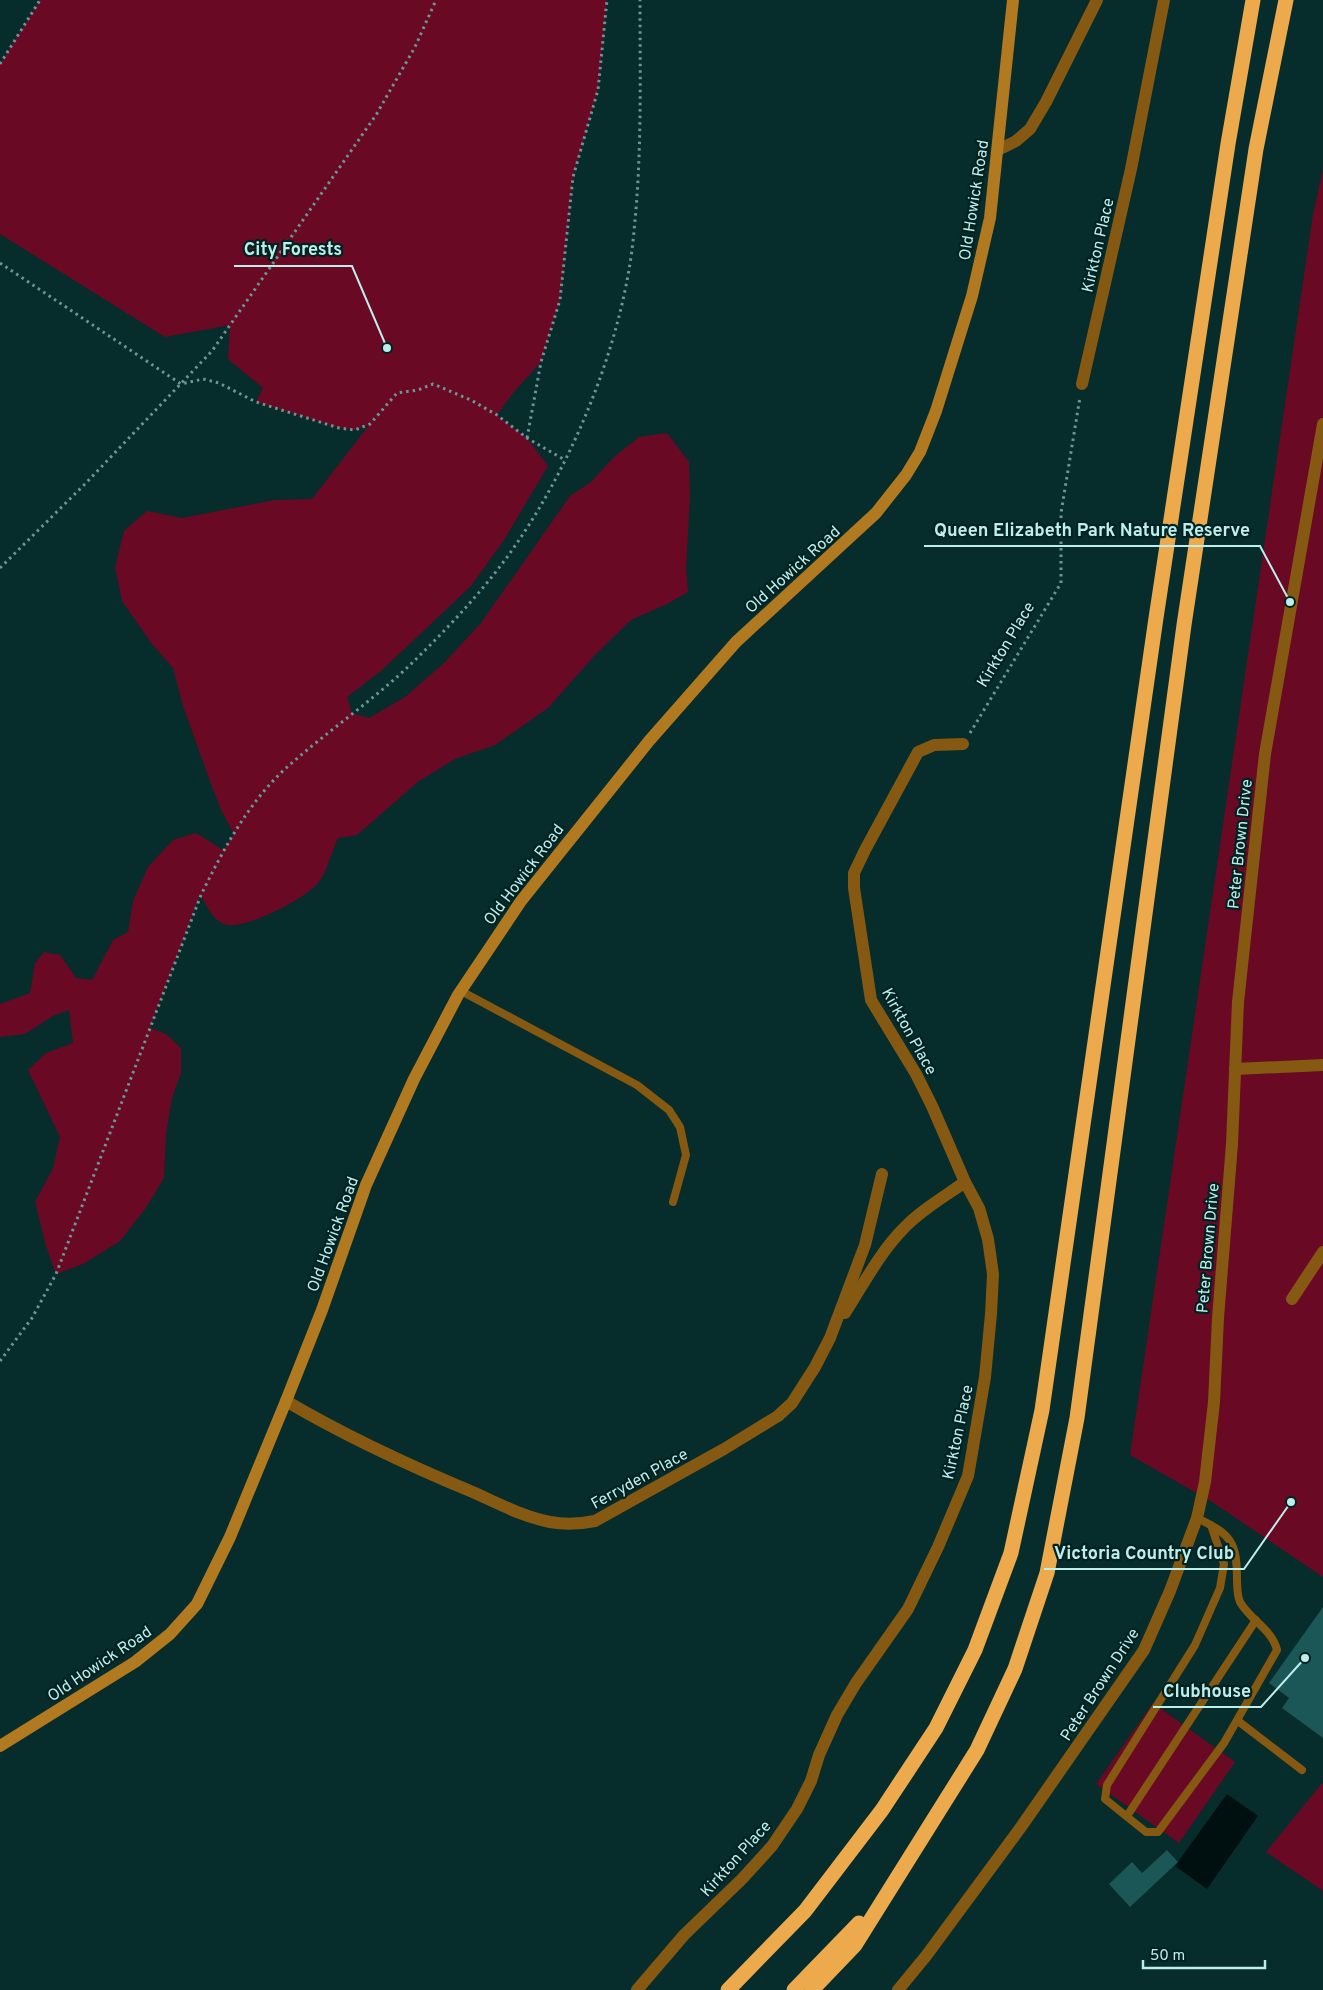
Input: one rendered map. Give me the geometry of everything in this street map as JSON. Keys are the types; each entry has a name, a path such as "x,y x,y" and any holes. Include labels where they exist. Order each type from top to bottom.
{"highway":[{"path":"728,1990 805,1912 882,1810 936,1728 975,1650 1011,1553 1042,1410 1164,568 1228,144 1254,0"},
{"path":"812,1990 854,1945 977,1750 1015,1669 1047,1572 1077,1418 1185,615 1256,148 1286,0"},
{"path":"794,1990 851,1934 919,1844"}],"main road":[{"name":"Old Howick Road","path":"0,1746 136,1662 185,1619 197,1604 211,1578 286,1401 322,1310 366,1185 414,1078 461,991 505,924 542,874 649,741 706,674 771,609 876,513 906,475 929,433 972,296 990,218 1013,0"}],"street":[{"path":"998,150 1016,141 1030,128 1046,102 1097,0"},
{"name":"Kirkton Place","path":"1082,384 1131,169 1164,0"},
{"name":"Peter Brown Drive","path":"898,1990 926,1956 1015,1835 1088,1733 1144,1650 1170,1592 1197,1518 1205,1482 1214,1402 1218,1318 1232,1144 1238,1002 1265,754 1323,424"},
{"name":"Kirkton Place","path":"637,1990 684,1935 742,1879 772,1846 798,1809 837,1715 856,1683 908,1609 938,1547 968,1476 986,1377 993,1274 988,1239 979,1208 965,1182 948,1139 916,1074 871,1000 854,888 854,874 865,850 918,752 934,745 963,744"},
{"path":"1235,1069 1323,1065"},
{"name":"Ferryden Place","path":"830,1338 865,1245 882,1174"},
{"name":"Ferryden Place","path":"286,1401 343,1434 423,1472 522,1514 549,1522 574,1525 595,1521 724,1449 778,1416 792,1403 868,1276 903,1229 921,1212 965,1182"},
{"path":"1292,1299 1323,1252"}],"lane":[{"path":"461,991 637,1085 669,1110 680,1127 686,1155 673,1202"},
{"path":"1197,1518 1210,1525 1231,1540 1238,1559 1240,1602 1270,1635 1277,1650 1238,1721 1158,1832 1146,1832 1105,1799 1107,1785 1195,1645 1220,1588 1224,1564 1210,1525"},
{"path":"1127,1816 1256,1620"},
{"path":"1238,1721 1302,1770"}],"path":[{"path":"0,64 40,0"},
{"path":"0,568 85,484 212,351 371,123 414,47 436,0"},
{"path":"526,438 541,362 560,300 573,177 598,90 607,0"},
{"path":"0,1361 32,1318 56,1274 200,895 223,850 251,809 283,771 407,667 466,608 517,543 565,460 594,395 619,315 634,233 639,150 640,0"},
{"path":"0,264 180,384 203,379 219,383 256,402 339,428 355,430 370,424 397,393 418,390 433,384 449,389 484,408 526,438 565,460"},
{"name":"Kirkton Place","path":"963,744 1061,583 1061,514 1082,384"}],"shaded area":[{"path":"40,0 607,0 598,90 573,177 560,300 541,362 513,393 497,415 527,438 548,466 504,540 471,586 381,671 347,697 352,713 369,718 405,697 444,663 481,623 570,496 591,482 614,457 639,437 667,433 689,462 690,496 686,569 688,592 667,604 631,620 595,655 548,708 495,745 455,759 419,781 357,835 338,838 327,867 318,883 301,897 276,911 249,922 228,925 214,917 200,895 150,1028 166,1034 181,1048 181,1073 172,1098 166,1134 164,1178 145,1209 120,1241 83,1264 56,1274 46,1246 35,1202 53,1168 60,1137 28,1070 46,1053 73,1043 69,1010 53,1016 25,1034 0,1037 0,1004 30,993 35,963 44,952 60,955 76,978 92,980 113,940 128,932 133,901 148,867 173,840 196,833 223,850 234,834 222,812 211,784 183,706 173,668 152,644 122,601 115,567 124,531 147,511 182,518 275,500 312,499 369,425 355,430 339,428 256,402 263,388 228,359 230,325 165,337 0,234 0,64"},
{"path":"1323,170 1323,1577 1212,1502 1130,1455 1313,214"},
{"path":"1153,1703 1235,1762 1179,1843 1096,1784"},
{"path":"1323,1782 1323,1891 1266,1852"},
{"path":"1227,1794 1258,1816 1207,1889 1175,1866"}],"building":[{"path":"1323,1607 1323,1738 1282,1708 1289,1698 1269,1683"},
{"path":"1167,1850 1178,1862 1130,1907 1109,1884 1132,1862 1142,1873"}],"place":[{"name":"City Forests","path":"387,348"},
{"name":"Queen Elizabeth Park Nature Reserve","path":"1290,602"},
{"name":"Victoria Country Club","path":"1291,1502"},
{"name":"Clubhouse","path":"1305,1658"}]}
